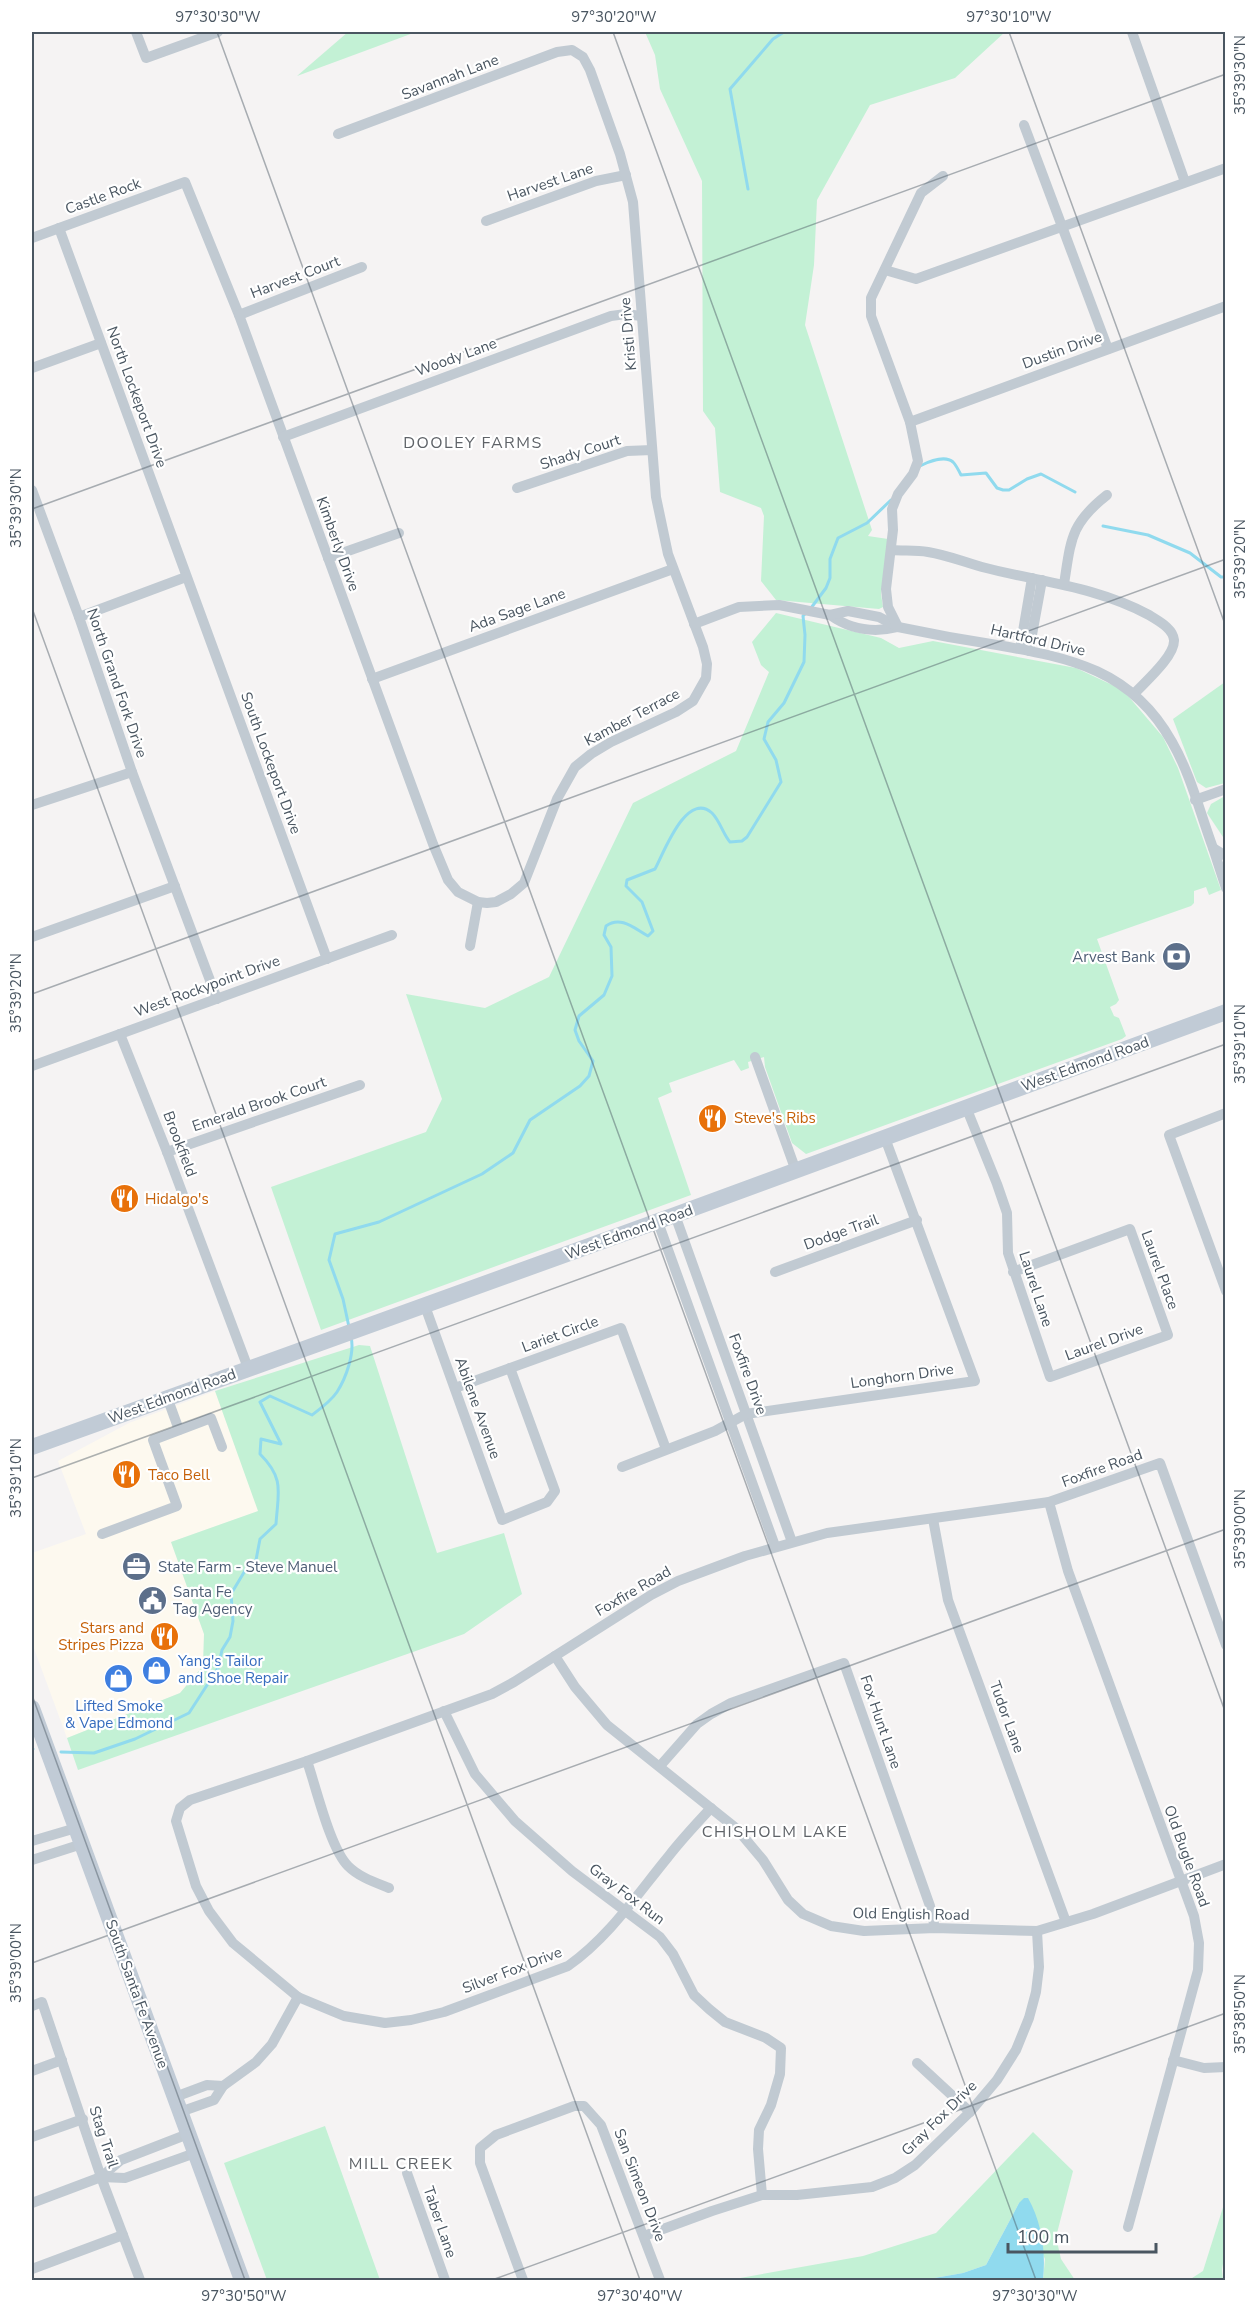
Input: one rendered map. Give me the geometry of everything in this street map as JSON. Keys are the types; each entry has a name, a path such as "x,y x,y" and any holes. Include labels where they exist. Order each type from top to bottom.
{"main road":[{"name":"West Edmond Road","path":"32,1447 658,1222 1226,1012"},
{"name":"South Santa Fe Avenue","path":"32,1708 242,2280"}],"street":[{"path":"136,32 146,58 218,32"},
{"path":"1132,32 1185,182"},
{"name":"Savannah Lane","path":"338,134 557,52 572,50"},
{"name":"Kristi Drive","path":"572,50 583,57 590,70 633,202 656,496 662,530 673,569 694,624"},
{"path":"1024,125 1108,349"},
{"path":"885,270 916,279 1226,168"},
{"name":"Harvest Lane","path":"486,221 596,181 626,175"},
{"path":"898,627 888,607 886,589 892,550 892,509 898,494 913,474 918,461 910,422 871,316 872,298 921,193 944,176"},
{"name":"Castle Rock","path":"32,238 185,182"},
{"name":"Kimberly Drive","path":"185,182 239,315 433,844 448,880 458,892 478,902"},
{"name":"North Lockeport Drive","path":"59,228 186,577"},
{"name":"Harvest Court","path":"239,315 362,267"},
{"name":"Dustin Drive","path":"910,422 1226,306"},
{"name":"Woody Lane","path":"283,437 611,316 626,314 641,316"},
{"path":"32,368 101,343"},
{"name":"Shady Court","path":"518,488 627,451 652,450"},
{"name":"North Grand Fork Drive","path":"32,490 79,617 132,772 217,999"},
{"path":"1064,584 1072,538 1077,527 1087,510 1107,495"},
{"path":"328,558 399,533"},
{"path":"892,550 927,552 1094,591 1131,606 1156,620 1170,630 1173,636 1173,650 1134,694"},
{"name":"Ada Sage Lane","path":"372,679 673,569"},
{"path":"79,617 186,577"},
{"name":"South Lockeport Drive","path":"186,577 327,959"},
{"path":"1024,650 1037,579"},
{"name":"Hartford Drive","path":"694,624 739,608 759,605 779,605 831,615 848,611 879,617 898,627 1077,662 1113,678 1134,694 1149,710 1173,743 1226,888"},
{"name":"Kamber Terrace","path":"478,902 496,902 524,883 557,799 575,767 611,742 676,712 693,701 706,678 707,664 694,624"},
{"path":"32,805 132,772"},
{"path":"1195,800 1226,789"},
{"path":"1213,848 1226,856"},
{"path":"32,937 175,886"},
{"path":"470,946 478,902"},
{"name":"West Rockypoint Drive","path":"32,1066 392,935"},
{"name":"Brookfield","path":"120,1034 248,1368"},
{"path":"755,1057 796,1171"},
{"name":"Emerald Brook Court","path":"167,1152 360,1085"},
{"name":"Laurel Lane","path":"966,1107 997,1184 1006,1213 1008,1253 1013,1272 1050,1377"},
{"path":"1226,1113 1169,1135 1226,1291"},
{"name":"Longhorn Drive","path":"622,1467 715,1431 746,1414 975,1381 885,1138"},
{"name":"Foxfire Drive","path":"675,1215 792,1542"},
{"name":"Dodge Trail","path":"775,1272 916,1220"},
{"path":"658,1222 775,1546"},
{"name":"Laurel Place","path":"1013,1272 1130,1229 1168,1335"},
{"name":"Abilene Avenue","path":"425,1306 502,1520 547,1502 555,1491 510,1368"},
{"name":"Lariet Circle","path":"455,1388 621,1328 666,1449"},
{"name":"Laurel Drive","path":"1050,1377 1168,1335"},
{"path":"167,1397 179,1430"},
{"path":"102,1534 177,1506 153,1440 211,1418 222,1447"},
{"name":"Foxfire Road","path":"180,1808 195,1798 307,1761 492,1694 660,1590 775,1546 827,1533 1049,1502 1160,1463 1226,1646"},
{"name":"Old Bugle Road","path":"1049,1502 1068,1571 1179,1881 1194,1916 1199,1943 1198,1970 1128,2227"},
{"name":"Tudor Lane","path":"933,1519 948,1600 1066,1922"},
{"name":"Old English Road","path":"555,1656 575,1687 607,1725 737,1829 762,1860 788,1900 803,1914 831,1926 864,1931 935,1928 1037,1932 1226,1864"},
{"name":"Fox Hunt Lane","path":"660,1766 697,1724 711,1714 731,1703 844,1663 930,1906 935,1928"},
{"name":"Gray Fox Run","path":"444,1711 475,1774 515,1821 572,1871 627,1910 660,1937 674,1954 694,1995 709,2009 725,2022 766,2038 781,2048 780,2073 771,2105 759,2130 758,2149 762,2194"},
{"path":"307,1761 336,1846 346,1864 360,1876 389,1888"},
{"name":"Silver Fox Drive","path":"180,1808 176,1821 196,1886 209,1911 233,1943 298,1997 344,2016 385,2023 411,2020 444,2012 568,1966 585,1953 627,1910 668,1856 711,1808"},
{"path":"33,1841 79,1836"},
{"path":"32,1860 47,1855 79,1836"},
{"path":"33,1841 47,1855"},
{"name":"Gray Fox Drive","path":"644,2236 762,2194 797,2195 872,2187 895,2178 915,2164 970,2112 997,2080 1016,2050 1029,2018 1039,1967 1037,1932"},
{"path":"178,2105 214,2100 224,2086 256,2062 272,2044 298,1997"},
{"name":"Stag Trail","path":"37,2004 62,2060 101,2177 140,2280"},
{"path":"32,2071 62,2060"},
{"path":"1173,2060 1204,2068 1226,2067"},
{"path":"917,2063 970,2112"},
{"path":"178,2105 207,2085 224,2086"},
{"name":"San Simeon Drive","path":"523,2280 480,2163 480,2148 496,2134 573,2106 584,2106 601,2125 660,2280"},
{"path":"32,2137 83,2119"},
{"path":"32,2203 101,2177 121,2160 188,2134"},
{"path":"150,2148 157,2166"},
{"path":"101,2177 124,2178 195,2152"},
{"name":"Taber Lane","path":"407,2173 445,2280"},
{"path":"32,2269 123,2235"}],"shaded area":[{"path":"215,1391 259,1511 171,1542 204,1634 203,1666 180,1693 67,1738 32,1643 32,1553 86,1534 58,1461 129,1423"}],"green space":[{"path":"348,32 416,32 297,76"},
{"path":"645,32 1005,32 955,78 870,105 817,200 814,265 805,325 872,530 868,536 888,539 881,594 883,607 879,609 776,600 761,581 764,516 761,508 720,492 715,428 703,411 702,181 660,89 655,55"},
{"path":"776,613 881,638 899,648 933,641 1076,668 1123,690 1163,737 1178,768 1221,890 1209,895 1206,887 1194,891 1194,903 1191,906 1097,939 1119,1000 1110,1007 1114,1016 1119,1018 1126,1036 1122,1039 806,1154 792,1143 765,1067 764,1057 748,1062 749,1068 741,1071 734,1060 669,1083 672,1092 658,1098 691,1195 321,1330 271,1187 426,1132 442,1099 406,994 485,1008 549,977 633,803 736,751 769,672 761,665 752,642"},
{"path":"1225,682 1225,783 1206,788 1197,782 1173,719"},
{"path":"1225,796 1225,840 1207,813 1211,804"},
{"path":"359,1345 370,1346 437,1553 504,1533 522,1594 464,1634 78,1770 67,1738 180,1693 203,1666 204,1634 171,1542 258,1511 215,1391"},
{"path":"325,2126 380,2280 267,2280 224,2163"},
{"path":"1033,2132 1073,2171 1056,2237 1061,2259 1075,2280 1043,2280 1045,2259 1019,2203 986,2265 963,2273 923,2280 729,2280 863,2256 936,2233"},
{"path":"1225,2201 1223,2280 1189,2280 1203,2271"}],"water":[{"path":"1024,2198 1028,2198 1040,2228 1044,2259 1043,2280 923,2280 963,2273 986,2265 1019,2203"}],"waterway":[{"path":"748,189 730,89 773,39 784,32"},
{"path":"920,466 936,460 950,460 961,475 986,473 997,488 1003,490 1009,490 1041,474 1075,492"},
{"path":"811,608 826,588 830,578 830,559 838,538 867,523 891,500"},
{"path":"1103,526 1148,535 1190,553 1221,577 1226,577"},
{"path":"349,1327 343,1299 329,1260 335,1234 379,1222 482,1174 513,1153 530,1120 580,1086 589,1076 593,1061 579,1041 575,1030 579,1016 604,995 612,976 611,947 604,935 606,926 622,922 648,936 653,931 642,902 626,886 627,880 655,869 677,827 693,810 702,808 712,813 730,842 742,841 747,837 781,782 776,760 764,739 768,722 784,703 804,662 803,616 806,613"},
{"path":"61,1752 94,1753 135,1739 189,1713 218,1668 222,1650 230,1637 233,1621 231,1594 246,1569 256,1560 260,1539 276,1524 277,1479 260,1454 261,1439 281,1444 260,1402 270,1396 312,1415 337,1392 351,1358 351,1337"}],"place":[{"name":"Arvest Bank","path":"1176,957"},
{"name":"Steve's Ribs","path":"713,1118"},
{"name":"Hidalgo's","path":"124,1199"},
{"name":"Taco Bell","path":"127,1475"},
{"name":"State Farm - Steve Manuel","path":"137,1567"},
{"name":"Santa Fe Tag Agency","path":"152,1601"},
{"name":"Stars and Stripes Pizza","path":"165,1637"},
{"name":"Yang's Tailor and Shoe Repair","path":"157,1670"},
{"name":"Lifted Smoke & Vape Edmond","path":"119,1679"}],"district":[{"name":"DOOLEY FARMS","path":"473,443"},
{"name":"CHISHOLM LAKE","path":"775,1832"},
{"name":"MILL CREEK","path":"401,2164"}]}
